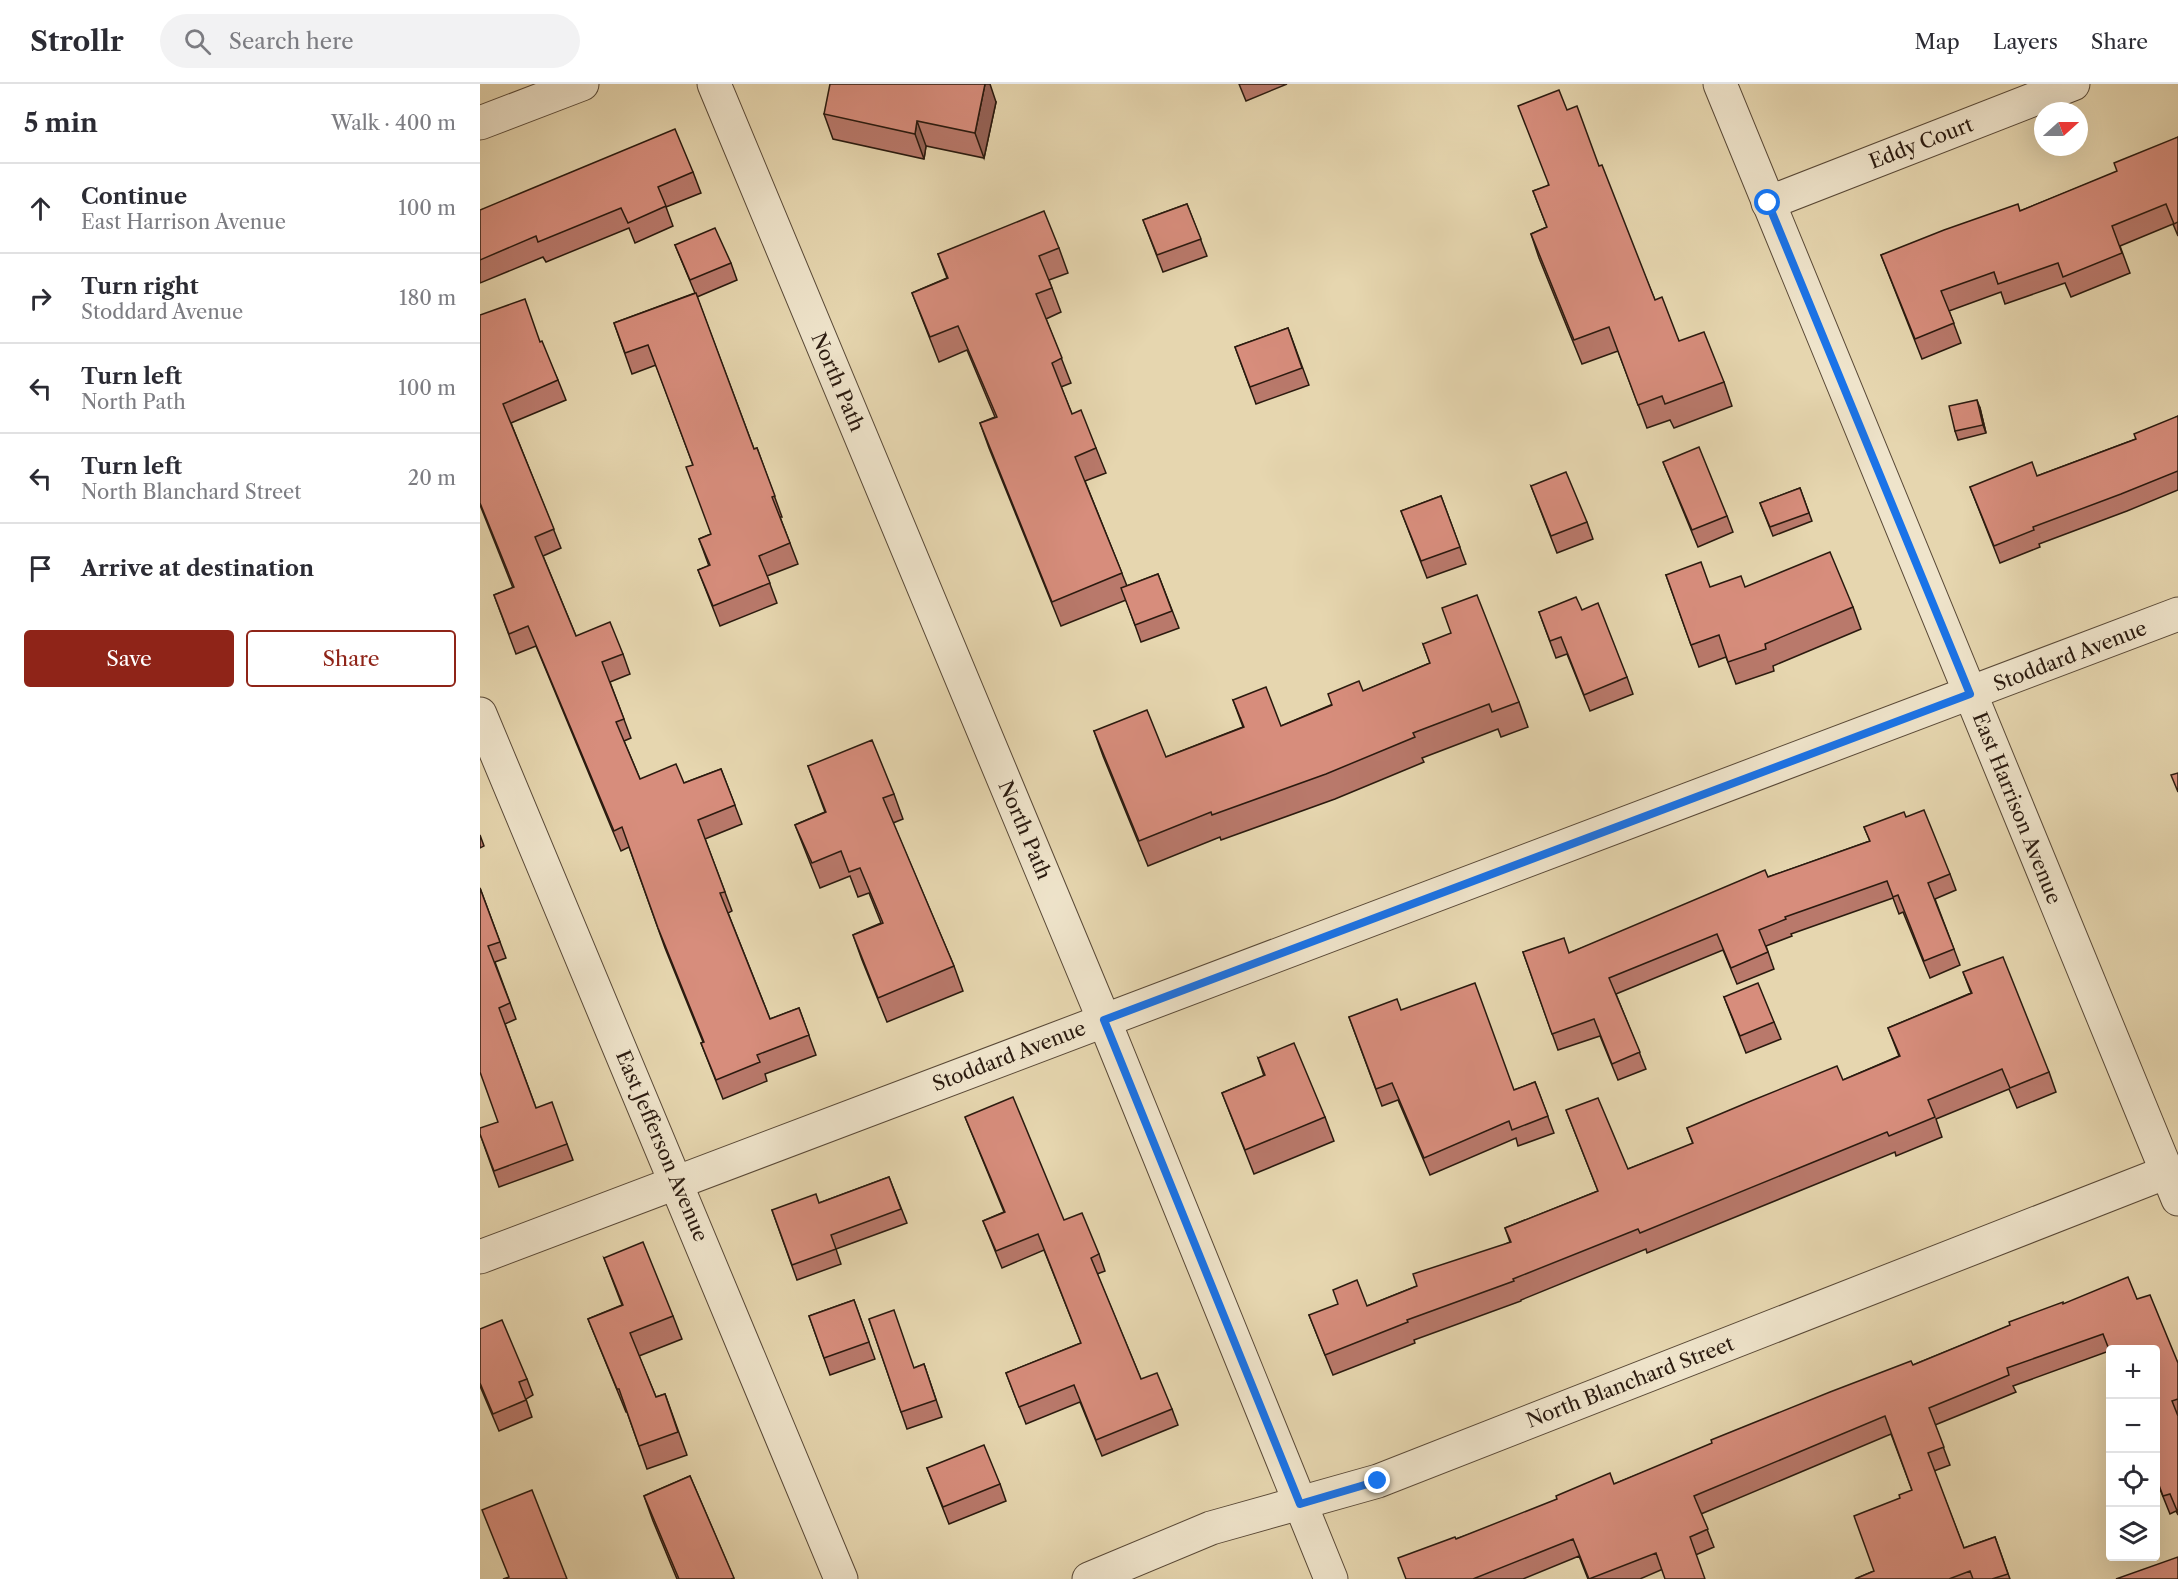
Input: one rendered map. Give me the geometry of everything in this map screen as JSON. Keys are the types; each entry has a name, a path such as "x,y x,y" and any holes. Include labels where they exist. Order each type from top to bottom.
{"street":[{"path":"480,123 582,84"},
{"name":"North Path","path":"714,84 1104,1020 1331,1579"},
{"name":"East Harrison Avenue","path":"1720,84 2172,1186"},
{"name":"Eddy Court","path":"1768,203 2073,84"},
{"name":"Stoddard Avenue","path":"480,1257 2178,614"},
{"name":"East Jefferson Avenue","path":"480,714 842,1579"},
{"name":"North Blanchard Street","path":"1089,1579 1211,1528 1378,1481 2172,1186"}],"building":[{"path":"830,84 985,84 975,133 917,121 915,134 824,114"},
{"path":"1559,90 1567,110 1577,106 1599,166 1602,165 1655,300 1662,297 1679,341 1704,332 1724,382 1665,404 1662,396 1638,405 1609,327 1574,340 1531,234 1547,227 1533,191 1549,185 1518,106"},
{"path":"675,129 693,172 658,187 666,206 628,223 621,208 538,242 536,236 480,260 480,210"},
{"path":"2178,137 2178,222 2174,224 2166,204 2112,226 2122,253 2063,277 2058,263 1998,284 1994,272 1941,291 1954,323 1915,339 1881,255 2018,204 2020,211 2117,171 2114,163"},
{"path":"1187,204 1201,239 1157,255 1143,220"},
{"path":"1044,211 1059,248 1039,256 1052,288 1036,294 1062,358 1052,363 1072,414 1081,410 1096,448 1075,457 1122,573 1052,602 980,423 997,417 958,326 930,337 912,293 948,278 938,254"},
{"path":"715,228 731,263 690,280 675,245"},
{"path":"696,293 754,449 757,448 775,496 772,497 790,543 759,556 770,583 713,606 698,570 710,565 699,539 711,534 686,467 693,465 648,345 625,353 614,323"},
{"path":"525,299 540,342 542,341 558,380 503,404 554,529 535,537 576,636 610,622 623,654 602,662 624,719 616,722 640,779 676,764 684,783 721,769 735,805 698,820 725,892 720,893 770,1019 799,1008 809,1035 757,1055 760,1062 716,1080 701,1043 704,1042 658,928 622,827 614,831 528,626 509,634 494,595 514,587 480,503 480,315"},
{"path":"1288,328 1302,368 1250,387 1235,347"},
{"path":"1977,400 1983,425 1955,431 1949,406"},
{"path":"2178,416 2178,471 2033,527 2034,530 1994,546 1970,487 2032,462 2037,476 2136,439 2134,434"},
{"path":"1699,447 1727,516 1692,530 1663,462"},
{"path":"1566,472 1587,522 1551,536 1531,486"},
{"path":"1800,488 1809,513 1770,527 1760,503"},
{"path":"1441,496 1460,547 1421,561 1401,511"},
{"path":"1830,552 1853,607 1765,644 1766,649 1728,662 1719,635 1691,645 1666,575 1701,562 1710,587 1741,576 1745,587"},
{"path":"1158,574 1172,611 1135,625 1121,588"},
{"path":"1477,595 1519,702 1492,712 1489,704 1413,733 1415,737 1326,774 1212,815 1211,812 1139,841 1094,731 1147,710 1166,757 1244,727 1233,700 1266,687 1281,726 1332,705 1328,694 1359,681 1363,691 1430,663 1423,644 1451,633 1442,608"},
{"path":"1576,597 1582,610 1598,603 1627,677 1584,695 1561,637 1550,641 1539,612"},
{"path":"872,740 894,794 883,798 954,966 878,998 853,935 883,923 860,868 849,872 841,851 812,863 795,825 826,812 808,766"},
{"path":"2178,773 2178,792 2171,775"},
{"path":"1924,810 1950,874 1928,883 1954,949 1924,961 1898,895 1893,897 1887,881 1785,917 1786,919 1759,930 1768,952 1731,968 1717,934 1609,978 1640,1052 1612,1064 1594,1019 1552,1034 1523,952 1564,938 1569,953 1765,870 1768,877 1870,841 1864,827 1904,812 1906,817"},
{"path":"480,888 500,942 488,946 510,1003 499,1008 536,1108 552,1102 567,1144 494,1171 480,1134 480,1128 498,1122 480,1072"},
{"path":"2003,957 2049,1072 2010,1088 2002,1069 1928,1100 1935,1117 1889,1136 1887,1132 1640,1233 1638,1229 1513,1279 1514,1281 1407,1320 1408,1322 1325,1355 1309,1315 1338,1304 1333,1290 1357,1280 1367,1306 1417,1286 1413,1274 1511,1242 1505,1228 1598,1191 1566,1110 1598,1098 1628,1169 1693,1143 1687,1128 1751,1101 1837,1066 1843,1080 1900,1056 1888,1028 1972,993 1963,972"},
{"path":"1475,983 1514,1090 1535,1082 1548,1116 1512,1130 1509,1121 1424,1158 1392,1083 1376,1089 1349,1017 1397,999 1401,1010"},
{"path":"1758,983 1774,1022 1740,1036 1724,997"},
{"path":"1294,1043 1325,1117 1245,1150 1222,1093 1265,1075 1258,1058"},
{"path":"1013,1097 1064,1220 1082,1213 1099,1254 1091,1258 1141,1379 1157,1373 1172,1409 1096,1440 1074,1385 1019,1407 1006,1373 1081,1343 1038,1234 996,1251 983,1221 1005,1212 965,1117"},
{"path":"889,1177 901,1209 831,1235 836,1249 792,1265 772,1210 816,1194 819,1203"},
{"path":"643,1242 673,1316 630,1333 656,1397 665,1394 678,1432 639,1446 619,1389 617,1389 588,1319 623,1305 604,1258"},
{"path":"2128,1277 2137,1299 2150,1295 2178,1363 2178,1399 2172,1401 2178,1416 2178,1513 2170,1494 2163,1496 2160,1488 2160,1345 2107,1345 2103,1334 2007,1368 2009,1375 1929,1408 1944,1447 1928,1453 1964,1548 1995,1537 2008,1574 1992,1579 1973,1579 1970,1571 1949,1579 1855,1579 1874,1571 1854,1516 1900,1498 1899,1495 1912,1490 1885,1416 1694,1496 1708,1529 1690,1537 1705,1579 1665,1579 1656,1553 1589,1579 1573,1539 1473,1579 1406,1579 1398,1558 1455,1537 1456,1539 1557,1499 1556,1496 1610,1473 1614,1484 1712,1443 1711,1440 1830,1392 1911,1361 1913,1365 2010,1325 2009,1322 2063,1302 2063,1304"},
{"path":"854,1300 869,1342 824,1358 809,1316"},
{"path":"894,1310 914,1368 924,1364 936,1400 901,1412 869,1319"},
{"path":"502,1320 527,1379 519,1382 526,1400 493,1414 480,1383 480,1329"},
{"path":"984,1445 1000,1484 943,1507 927,1468"},
{"path":"690,1476 734,1578 679,1579 644,1496"},
{"path":"532,1490 567,1579 503,1579 509,1577 482,1510"},
{"path":"2178,1557 2178,1579 2116,1579"}],"route":[{"path":"1378,1481 1300,1504 1104,1020 1970,694 1768,203"}]}
